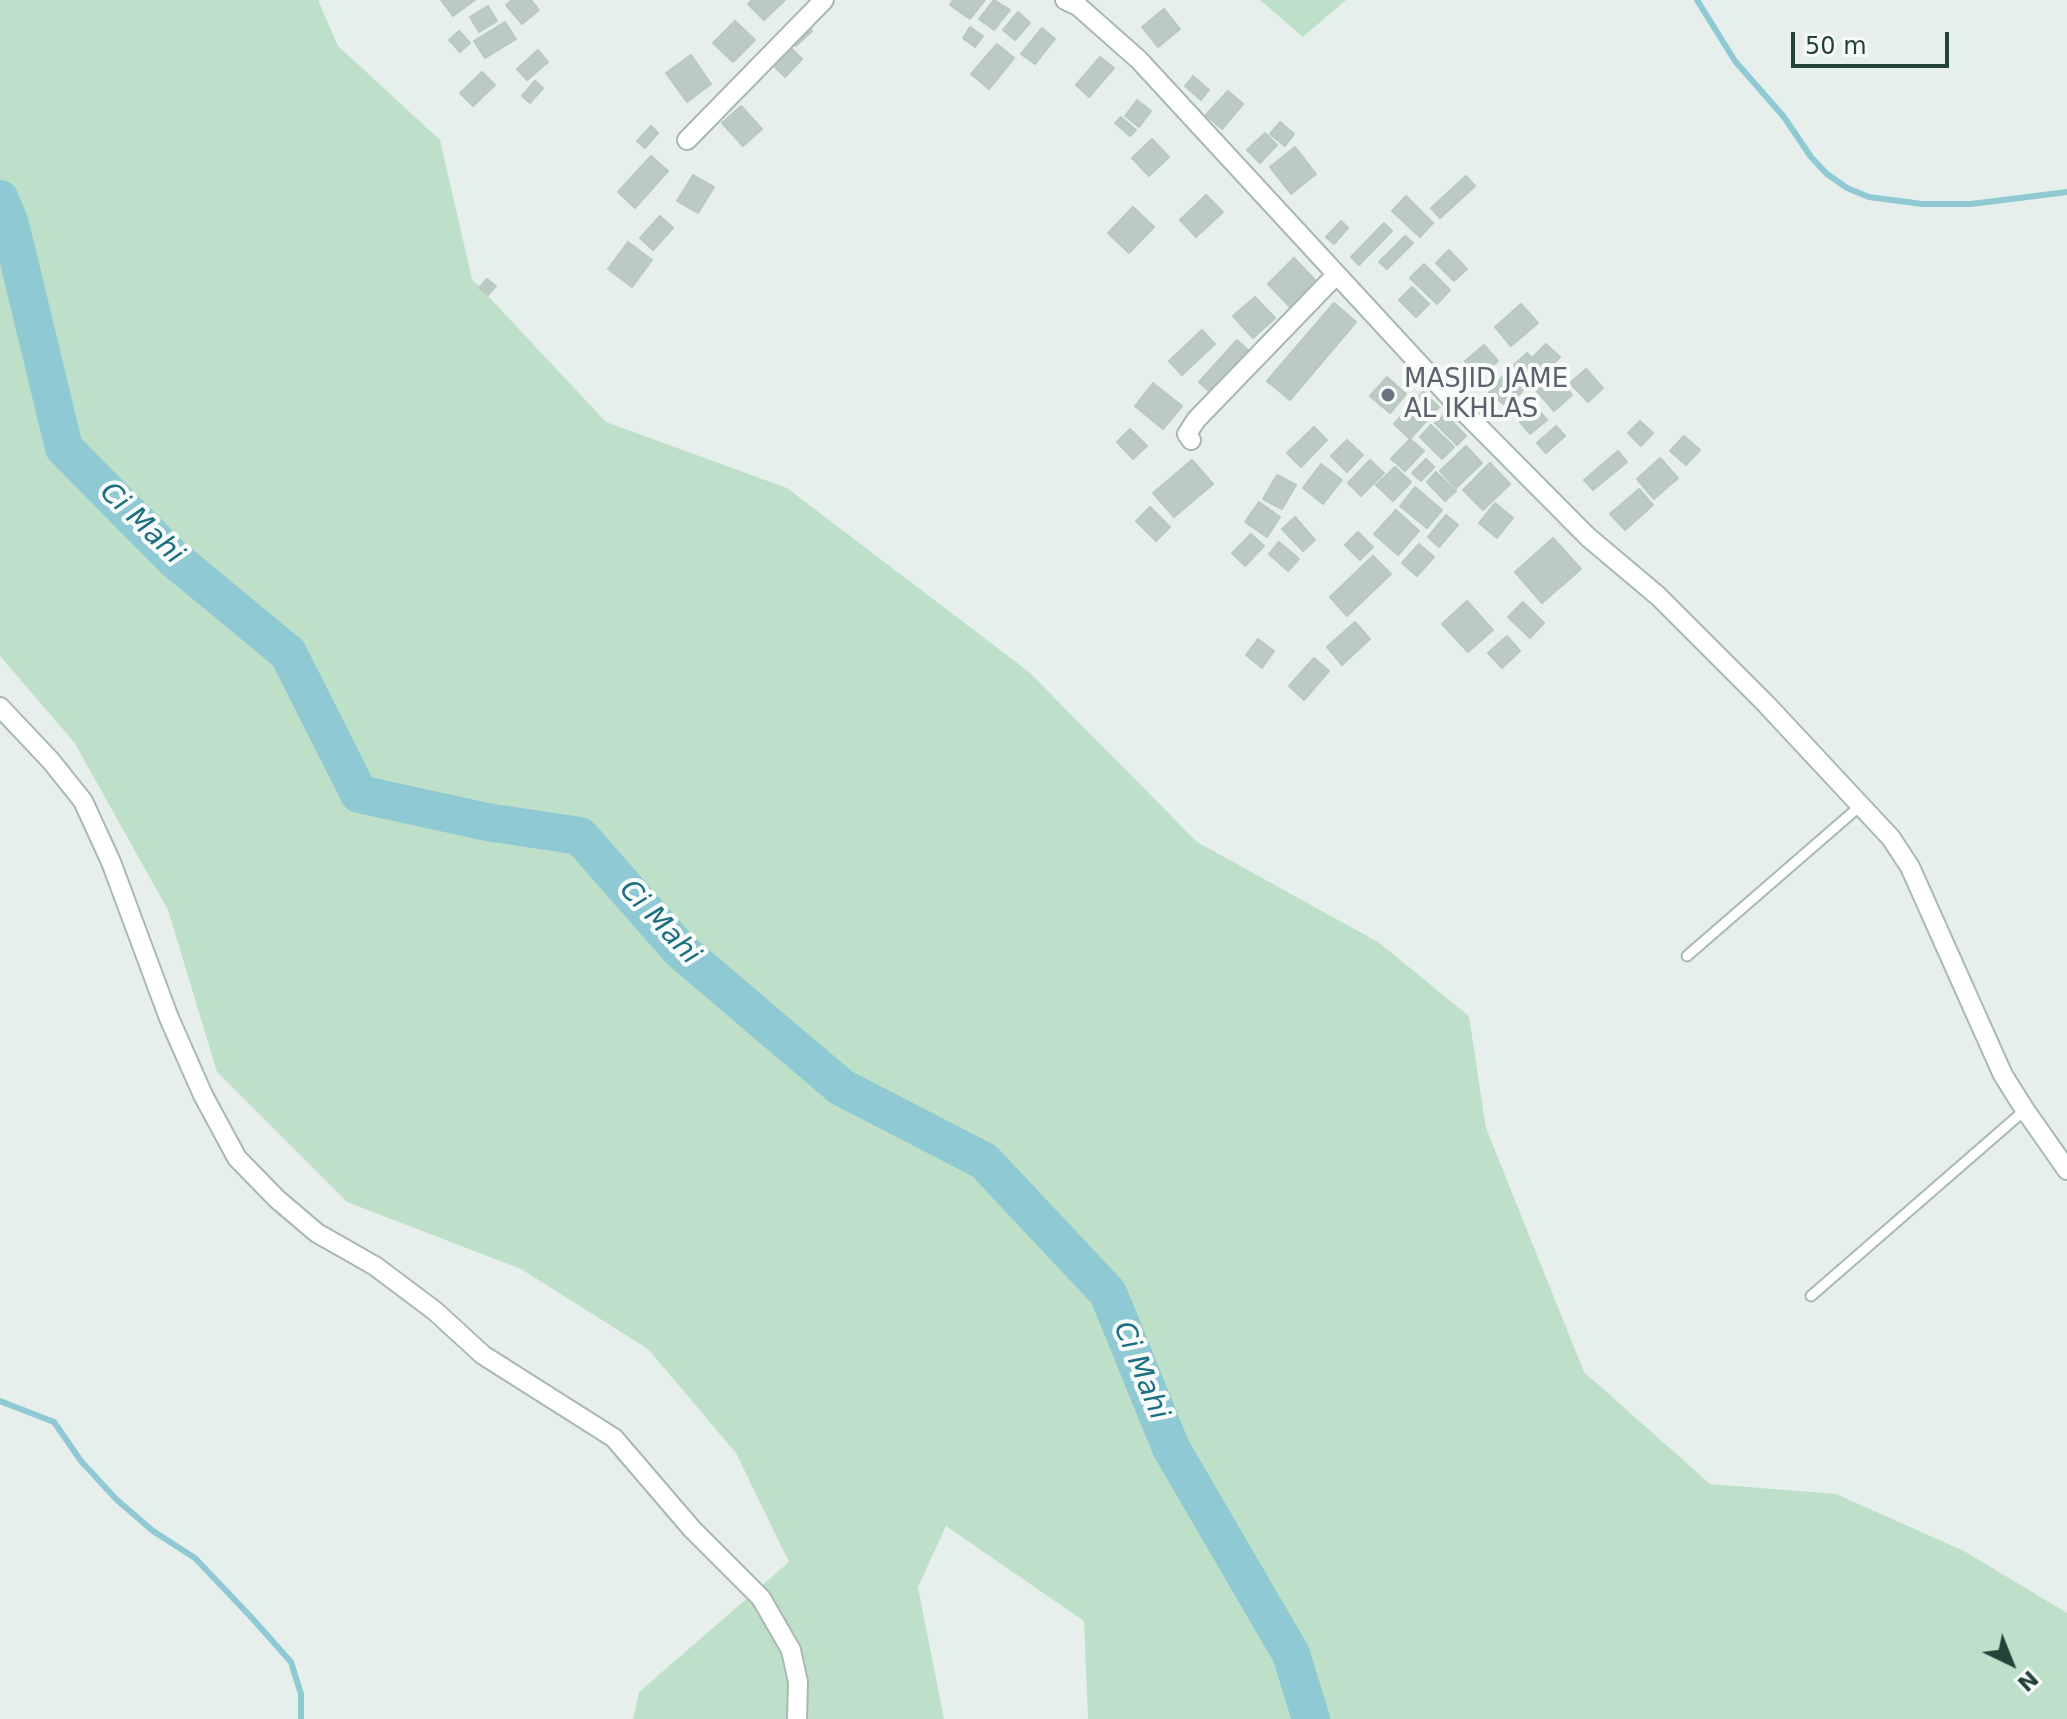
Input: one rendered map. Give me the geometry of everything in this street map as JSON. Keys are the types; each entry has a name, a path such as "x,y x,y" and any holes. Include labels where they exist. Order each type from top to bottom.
{"street":[{"path":"687,140 824,0"},
{"path":"1065,0 1078,6 1139,60 1460,408 1578,527 1658,596 1766,704 1891,838 1910,867 2003,1075 2067,1170"},
{"path":"1191,440 1187,434 1196,420 1336,275"},
{"path":"0,707 51,761 83,801 111,862 169,1018 203,1095 237,1158 277,1199 317,1233 375,1266 435,1311 483,1355 614,1438 692,1529 761,1598 791,1650 798,1682 797,1719"}],"lane":[{"path":"1687,956 1860,806"},
{"path":"1811,1296 2025,1110"}],"green space":[{"path":"0,0 318,0 338,46 440,140 472,279 606,422 787,488 1029,672 1197,842 1378,942 1469,1016 1486,1128 1584,1372 1710,1484 1836,1494 1964,1551 2067,1613 2067,1719 1088,1719 1084,1621 946,1526 918,1587 944,1719 633,1719 639,1692 789,1562 736,1453 648,1349 521,1269 347,1202 217,1072 168,910 74,742 0,656"},
{"path":"1260,0 1346,0 1303,37"}],"building":[{"path":"441,0 475,0 453,16"},
{"path":"512,0 531,0 539,10 522,24 506,5"},
{"path":"752,0 785,0 764,20 748,4"},
{"path":"953,0 985,0 970,19 950,5"},
{"path":"994,0 1010,10 994,30 979,19"},
{"path":"488,6 497,21 479,32 470,17"},
{"path":"1164,9 1180,29 1158,47 1142,27"},
{"path":"1018,12 1030,23 1015,40 1003,30"},
{"path":"735,21 755,40 733,62 713,43"},
{"path":"505,22 516,39 485,58 474,41"},
{"path":"805,24 812,31 796,46 790,39"},
{"path":"970,27 983,36 975,47 963,38"},
{"path":"1042,28 1055,39 1035,64 1021,54"},
{"path":"459,31 470,43 460,52 449,40"},
{"path":"997,44 1014,58 989,89 971,74"},
{"path":"789,46 802,59 785,77 772,64"},
{"path":"538,50 548,62 527,80 517,69"},
{"path":"691,55 711,84 687,102 666,73"},
{"path":"1100,57 1114,68 1089,97 1076,85"},
{"path":"482,72 495,85 473,106 460,93"},
{"path":"1193,76 1209,90 1201,100 1185,86"},
{"path":"535,81 543,88 530,103 522,96"},
{"path":"1228,91 1243,104 1222,129 1206,115"},
{"path":"1137,100 1151,111 1139,127 1125,116"},
{"path":"741,106 762,129 743,146 722,123"},
{"path":"1121,117 1136,130 1130,136 1115,123"},
{"path":"1280,122 1294,134 1285,146 1270,134"},
{"path":"651,126 658,133 645,148 637,141"},
{"path":"1265,133 1277,145 1260,163 1247,150"},
{"path":"1152,139 1169,157 1149,176 1132,158"},
{"path":"1295,147 1316,174 1291,194 1270,167"},
{"path":"651,156 668,171 635,208 618,192"},
{"path":"693,175 714,187 698,213 677,201"},
{"path":"1466,176 1475,186 1440,218 1431,208"},
{"path":"1206,195 1223,212 1196,237 1180,220"},
{"path":"1406,196 1433,223 1420,237 1392,211"},
{"path":"1133,207 1154,227 1129,253 1108,233"},
{"path":"660,216 673,228 653,250 640,238"},
{"path":"1341,221 1348,228 1334,244 1326,237"},
{"path":"1384,223 1392,231 1359,265 1351,257"},
{"path":"1405,236 1413,243 1387,269 1379,262"},
{"path":"628,242 652,260 632,287 608,269"},
{"path":"1449,250 1467,269 1454,281 1436,263"},
{"path":"1294,258 1317,282 1291,308 1268,284"},
{"path":"1424,264 1450,290 1437,304 1410,278"},
{"path":"487,279 496,286 488,295 479,288"},
{"path":"1412,287 1429,304 1416,317 1399,300"},
{"path":"1255,297 1275,318 1253,338 1233,316"},
{"path":"1334,303 1356,322 1290,400 1267,381"},
{"path":"1521,304 1538,323 1511,346 1495,327"},
{"path":"1202,330 1215,344 1182,375 1169,361"},
{"path":"1237,340 1251,353 1213,395 1199,382"},
{"path":"1546,344 1560,357 1547,370 1533,357"},
{"path":"1484,345 1498,361 1479,377 1465,361"},
{"path":"1527,353 1543,370 1529,383 1513,366"},
{"path":"1586,369 1603,388 1588,402 1570,383"},
{"path":"1552,373 1572,395 1554,411 1535,389"},
{"path":"1504,375 1523,390 1508,408 1489,392"},
{"name":"MASJID JAME AL IKHLAS","path":"1387,377 1406,394 1390,413 1370,396"},
{"path":"1153,383 1182,406 1163,429 1135,406"},
{"path":"1423,392 1439,407 1410,439 1394,424"},
{"path":"1537,408 1547,420 1530,434 1520,422"},
{"path":"1445,414 1466,436 1457,445 1435,423"},
{"path":"1640,421 1653,433 1641,446 1628,433"},
{"path":"1431,425 1454,447 1442,459 1420,437"},
{"path":"1556,426 1565,436 1546,453 1537,443"},
{"path":"1314,427 1327,440 1301,467 1287,453"},
{"path":"1130,429 1147,446 1133,459 1117,442"},
{"path":"1684,436 1700,450 1686,465 1670,451"},
{"path":"1410,439 1424,451 1405,471 1391,459"},
{"path":"1347,440 1363,455 1347,472 1331,456"},
{"path":"1466,446 1482,463 1456,488 1440,471"},
{"path":"1618,451 1627,462 1593,490 1584,480"},
{"path":"1660,458 1678,478 1654,499 1637,479"},
{"path":"1426,459 1434,467 1421,481 1412,473"},
{"path":"1192,460 1213,484 1174,517 1153,493"},
{"path":"1370,460 1384,473 1361,496 1348,483"},
{"path":"1490,463 1510,484 1483,510 1463,490"},
{"path":"1321,464 1342,480 1323,504 1303,488"},
{"path":"1395,467 1411,482 1393,501 1376,485"},
{"path":"1436,472 1456,491 1445,501 1427,482"},
{"path":"1277,475 1296,485 1282,509 1263,499"},
{"path":"1415,487 1442,510 1427,528 1400,506"},
{"path":"1639,489 1653,505 1625,530 1610,514"},
{"path":"1259,502 1280,517 1267,537 1245,522"},
{"path":"1495,503 1513,518 1497,538 1479,523"},
{"path":"1150,507 1170,527 1156,541 1136,521"},
{"path":"1396,510 1419,531 1398,555 1374,534"},
{"path":"1446,515 1458,525 1439,547 1428,537"},
{"path":"1295,517 1315,540 1303,551 1282,529"},
{"path":"1358,532 1373,547 1360,560 1345,545"},
{"path":"1251,534 1264,546 1245,566 1232,553"},
{"path":"1553,538 1581,569 1542,603 1515,572"},
{"path":"1279,542 1299,559 1288,571 1269,554"},
{"path":"1419,544 1434,557 1417,576 1402,563"},
{"path":"1373,556 1391,574 1347,616 1330,597"},
{"path":"1467,601 1493,630 1468,652 1442,624"},
{"path":"1523,602 1544,623 1530,638 1508,617"},
{"path":"1355,622 1370,639 1342,665 1327,647"},
{"path":"1507,636 1520,651 1502,668 1488,653"},
{"path":"1258,639 1274,651 1262,668 1246,655"},
{"path":"1314,658 1329,671 1304,700 1289,686"}],"waterway":[{"path":"1697,0 1735,61 1784,117 1811,157 1827,174 1847,188 1869,197 1922,204 1971,204 2067,192"},
{"name":"Ci Mahi","path":"0,199 10,224 64,448 174,559 288,653 359,794 487,822 580,836 680,950 841,1087 984,1161 1108,1293 1171,1448 1291,1654 1311,1719"},
{"path":"0,1401 54,1422 81,1461 116,1499 153,1531 195,1558 251,1617 291,1662 301,1694 301,1719"}],"place":[{"name":"MASJID JAME AL IKHLAS","path":"1388,395"}]}
